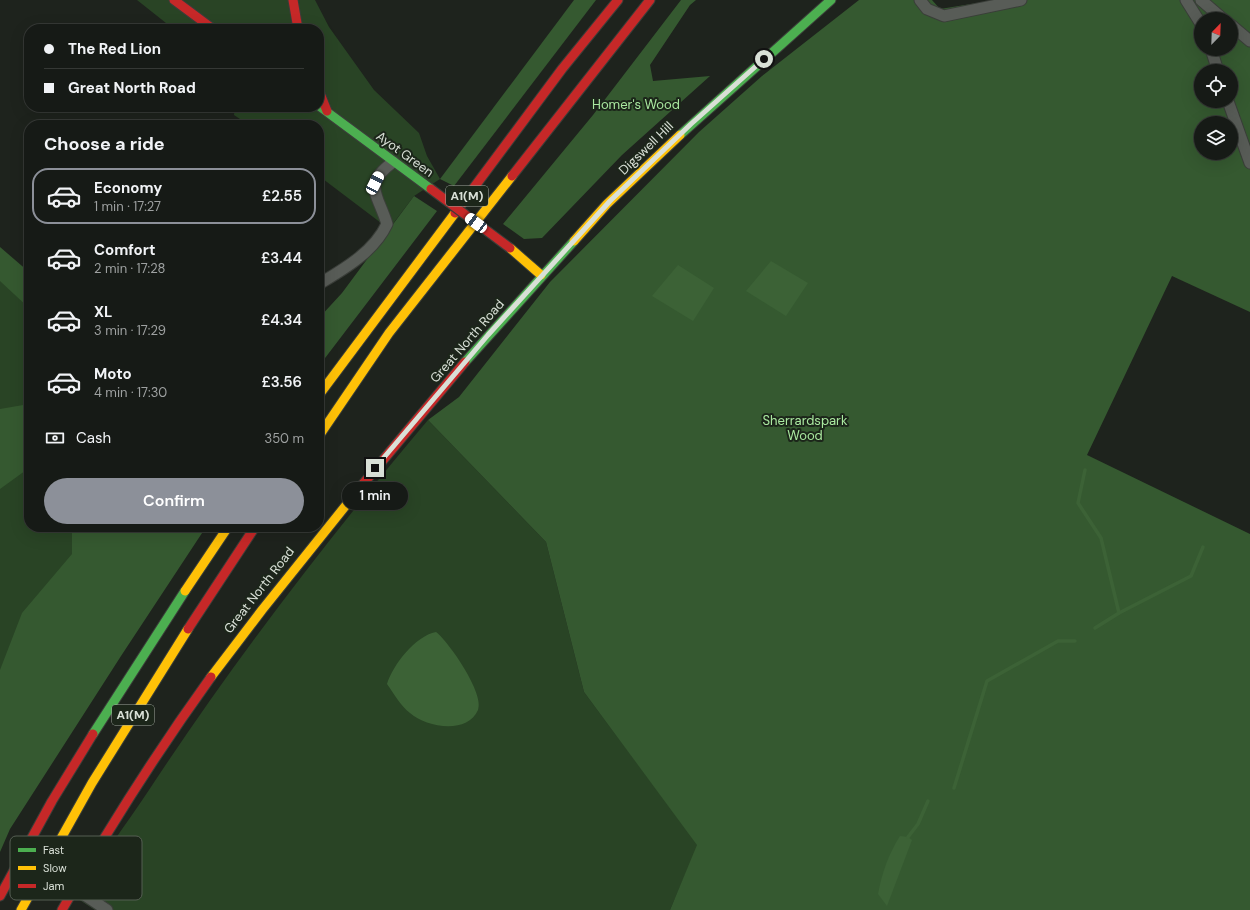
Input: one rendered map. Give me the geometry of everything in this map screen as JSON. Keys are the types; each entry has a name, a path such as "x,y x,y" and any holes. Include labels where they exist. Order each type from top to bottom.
{"main road":[{"path":"174,0 206,24"},
{"path":"293,0 297,24"},
{"name":"A1(M)","path":"324,388 562,69 618,0"},
{"name":"A1(M)","path":"324,429 389,333 650,0"},
{"name":"Digswell Hill","path":"541,275 610,201 691,124 831,0"},
{"name":"Ayot Green","path":"324,110 510,248 541,275"},
{"name":"Great North Road","path":"324,530 483,340 541,275"},
{"name":"A1(M)","path":"32,836 93,731 225,532"},
{"name":"A1(M)","path":"60,836 115,742 228,565 251,532"},
{"name":"Great North Road","path":"106,836 146,771 234,642 322,532"},
{"name":"A1(M)","path":"0,896 10,877"},
{"name":"A1(M)","path":"21,910 26,900"},
{"name":"Great North Road","path":"62,910 67,900"}],"street":[{"path":"920,0 927,9 944,16 1021,0"},
{"path":"1186,0 1194,13"},
{"path":"1201,0 1215,12"},
{"path":"1238,31 1250,42"},
{"path":"1230,108 1250,163"},
{"path":"324,281 349,266 382,235 387,224 375,193 375,183 381,171 393,162"},
{"path":"92,900 107,910"}],"shaded area":[{"path":"137,0 315,0 329,27 374,90 419,133 427,156 440,179 414,196 389,229 324,180 324,120 242,120 234,115 234,112 324,112 324,24 165,24"},
{"path":"771,261 808,283 786,316 746,291"},
{"path":"0,265 24,288 24,532 121,532 0,761"},
{"path":"678,265 714,288 693,321 652,296"},
{"path":"428,420 546,542 584,692 698,845 670,910 95,910 80,900 142,900 142,836 117,836 181,742 248,648 318,555"},
{"path":"436,632 457,657 471,681 479,702 478,710 473,718 456,726 436,725 417,718 404,707 387,684 394,668 406,652 420,639"},
{"path":"900,836 908,837 912,840 887,906 878,894 886,864"}],"green space":[{"path":"574,0 596,0 454,186 440,179"},
{"name":"Homer's Wood","path":"681,0 696,0 690,5 650,65 653,81 710,76 622,155 542,238 524,239 503,224 593,115"},
{"name":"Sherrardspark Wood","path":"859,0 932,0 940,9 996,0 1250,0 1250,312 1172,276 1087,455 1250,534 1250,910 670,910 697,845 584,692 546,542 428,420 459,397 550,282 699,132 762,76"},
{"path":"414,196 437,211 324,359 324,313 342,293"},
{"path":"0,247 24,268 24,303 0,281"},
{"path":"24,405 24,472 0,489 0,409"},
{"path":"72,532 203,532 10,829 0,852 0,670 22,613 72,554"}],"waterway":[{"path":"1085,470 1078,503 1101,538 1119,613"},
{"path":"1095,628 1119,613 1191,576 1203,547"},
{"path":"954,788 987,681 1058,641 1075,641"},
{"path":"908,837 918,824 928,801"}],"traffic: fast":[{"path":"680,135 831,0"},
{"path":"324,110 431,189"},
{"path":"465,362 574,241"},
{"path":"93,734 185,591"}],"traffic: slow":[{"path":"574,241 607,204 680,135"},
{"path":"324,429 389,333 512,176"},
{"path":"324,388 455,213"},
{"path":"510,248 541,275"},
{"path":"211,677 262,610 363,484"},
{"path":"185,591 225,532"},
{"path":"62,836 92,783 188,629"},
{"path":"21,910 27,900"}],"traffic: jam":[{"path":"174,0 206,24"},
{"path":"293,0 297,24"},
{"path":"455,213 562,69 618,0"},
{"path":"512,176 650,0"},
{"path":"324,104 327,111"},
{"path":"431,189 510,248"},
{"path":"363,484 465,362"},
{"path":"188,629 252,532"},
{"path":"106,836 171,734 211,677"},
{"path":"33,836 52,801 93,734"},
{"path":"0,896 10,878"},
{"path":"62,910 68,900"}],"route":[{"path":"375,468 488,335 541,275 610,201 691,124 764,59"}]}
